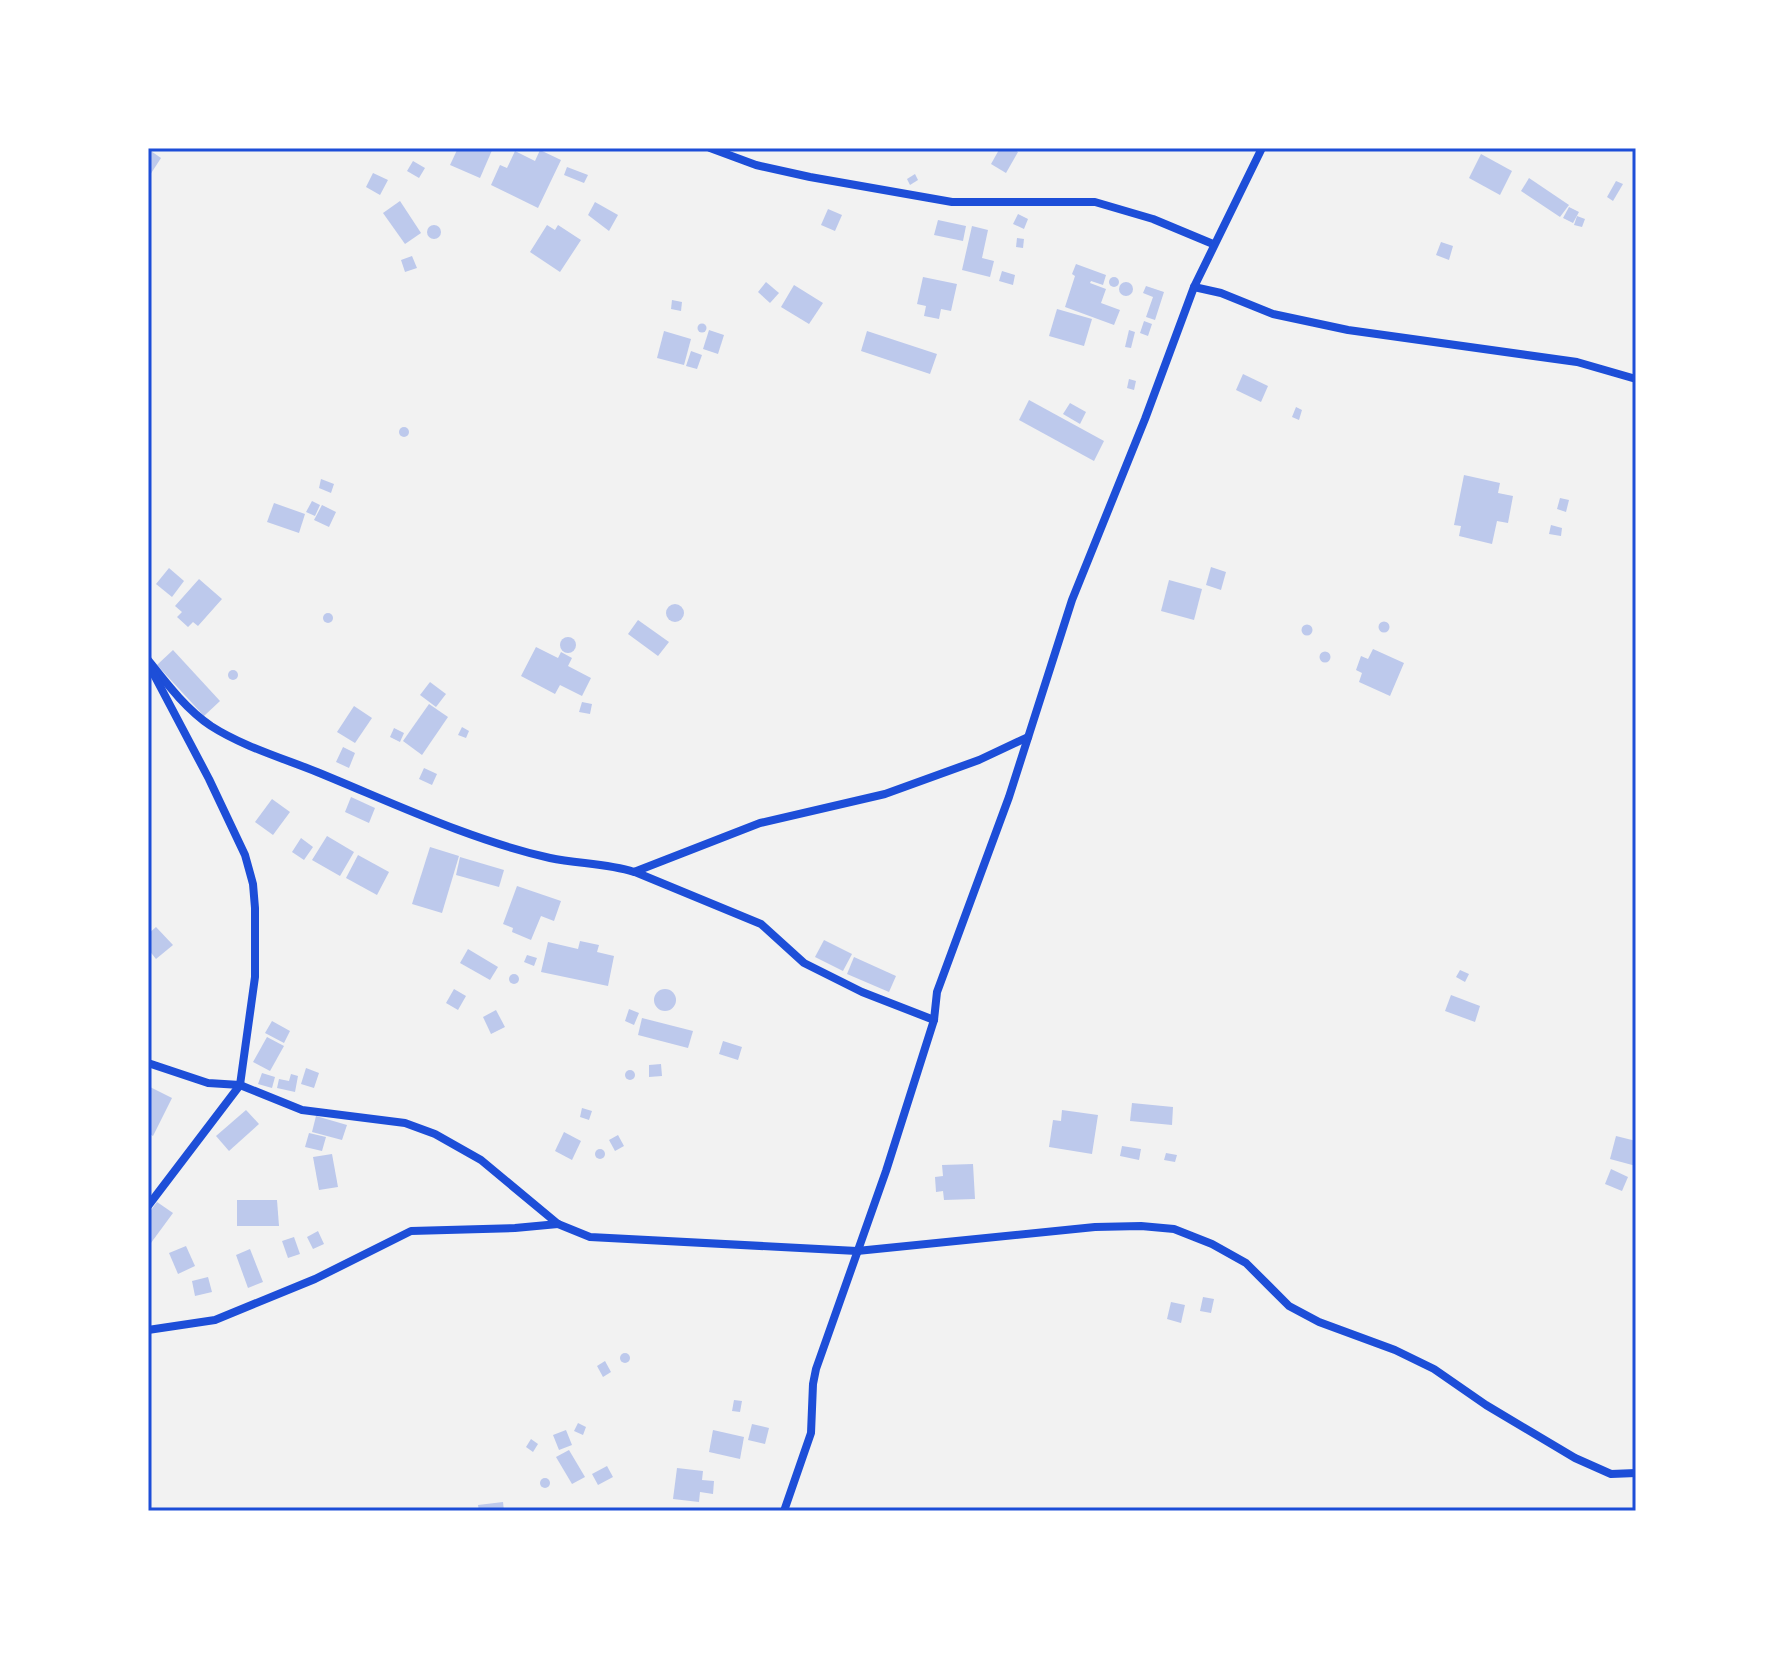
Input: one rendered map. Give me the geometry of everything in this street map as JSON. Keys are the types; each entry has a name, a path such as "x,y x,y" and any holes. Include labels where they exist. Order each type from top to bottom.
{"street":[{"path":"710,148 769,168 952,202 1095,202 1153,219 1213,244"},
{"path":"784,1511 811,1433 816,1369 886,1171 934,1020 937,992 1009,797 1072,600 1194,287 1262,148"},
{"path":"1194,287 1221,293 1273,314 1348,330 1577,362 1636,379"},
{"path":"148,662 192,711 213,727 254,746 438,822 510,846 550,858 618,866 634,872 761,924 804,963 862,992 934,1020"},
{"path":"148,662 234,829 253,884 255,977 240,1085 148,1206"},
{"path":"634,872 760,823 885,794 979,760 1028,737"},
{"path":"148,1063 208,1083 240,1085 302,1110 405,1123 435,1134 481,1160 558,1224 583,1236 857,1251 1095,1227 1174,1229 1212,1244 1246,1263 1289,1306 1319,1322 1380,1344 1434,1369 1486,1405 1575,1458 1611,1474 1636,1473"},
{"path":"148,1330 215,1320 315,1279 411,1231 558,1224"}],"building":[{"path":"458,148 493,148 480,178 450,165"},
{"path":"1000,148 1012,148 1018,152 1006,173 991,164"},
{"path":"148,149 161,158 150,175 148,174"},
{"path":"540,150 561,160 538,208 491,185 500,165 507,168 515,151 535,161"},
{"path":"1481,154 1512,171 1500,195 1469,178"},
{"path":"413,161 425,168 419,178 407,171"},
{"path":"567,167 588,175 584,183 564,175"},
{"path":"373,173 388,180 380,195 366,187"},
{"path":"915,174 918,180 910,185 907,179"},
{"path":"1529,178 1569,205 1560,217 1521,191"},
{"path":"1616,181 1623,184 1613,201 1607,197"},
{"path":"400,201 421,233 405,244 383,213"},
{"path":"595,202 618,215 609,231 588,215"},
{"path":"1569,207 1579,212 1573,223 1563,218"},
{"path":"828,209 842,215 835,231 821,225"},
{"path":"1018,214 1028,219 1024,229 1013,224"},
{"path":"1577,216 1585,219 1582,227 1574,225"},
{"path":"938,220 966,226 963,241 934,235"},
{"path":"434,225 441,232 434,239 427,232"},
{"path":"547,225 555,230 558,225 581,240 560,272 530,252"},
{"path":"972,226 988,230 982,258 994,261 990,277 962,270"},
{"path":"1017,238 1024,239 1023,248 1016,247"},
{"path":"1441,242 1453,246 1449,260 1436,255"},
{"path":"412,256 417,268 405,272 401,260"},
{"path":"1076,264 1106,275 1103,285 1090,283 1106,289 1101,303 1120,310 1114,325 1065,307"},
{"path":"1002,271 1015,275 1013,285 999,281"},
{"path":"923,277 957,284 951,311 941,309 939,319 924,316 926,306 917,304"},
{"path":"1114,277 1119,282 1114,287 1109,282"},
{"path":"766,282 779,293 770,303 758,292"},
{"path":"1126,282 1133,289 1126,296 1119,289"},
{"path":"794,285 823,303 809,324 781,307"},
{"path":"1146,286 1164,292 1155,320 1146,317 1153,297 1143,293"},
{"path":"672,300 682,302 681,311 671,309"},
{"path":"1057,309 1092,319 1084,346 1049,336"},
{"path":"1144,321 1152,324 1148,336 1140,333"},
{"path":"702,323 707,328 702,333 697,328"},
{"path":"709,330 724,335 718,354 703,349"},
{"path":"1129,330 1135,332 1131,348 1125,347"},
{"path":"664,331 691,339 684,365 657,358"},
{"path":"867,331 937,354 930,374 861,351"},
{"path":"691,351 702,355 697,369 686,366"},
{"path":"1243,374 1268,386 1261,402 1236,390"},
{"path":"1129,379 1136,381 1134,390 1127,388"},
{"path":"1029,400 1104,441 1094,461 1019,420"},
{"path":"1070,403 1086,412 1080,424 1063,414"},
{"path":"1296,407 1302,410 1299,420 1292,417"},
{"path":"404,427 409,432 404,437 399,432"},
{"path":"1464,475 1500,483 1498,493 1513,496 1508,523 1497,521 1492,544 1459,536 1461,526 1454,525"},
{"path":"321,479 334,484 331,493 319,488"},
{"path":"1560,498 1569,500 1566,512 1557,509"},
{"path":"312,501 320,505 315,516 306,512"},
{"path":"274,503 305,514 299,533 267,522"},
{"path":"322,505 336,512 329,527 314,520"},
{"path":"1551,525 1562,528 1561,536 1549,534"},
{"path":"1211,567 1226,572 1221,590 1206,585"},
{"path":"169,568 184,581 172,597 156,584"},
{"path":"199,579 222,599 198,626 193,622 188,627 177,617 182,612 175,606"},
{"path":"1169,580 1202,589 1194,620 1161,611"},
{"path":"675,604 684,613 675,622 666,613"},
{"path":"328,613 333,618 328,623 323,618"},
{"path":"638,620 669,642 658,656 628,634"},
{"path":"1384,622 1389,627 1384,632 1379,627"},
{"path":"1307,625 1312,630 1307,635 1302,630"},
{"path":"568,637 574,639 574,651 568,653 562,651 560,645 562,639"},
{"path":"536,647 558,658 561,652 572,658 568,666 591,678 582,696 560,685 555,694 521,676"},
{"path":"1373,649 1404,663 1390,696 1359,682 1362,673 1356,670 1361,656 1368,659"},
{"path":"173,650 220,701 204,716 157,665"},
{"path":"1325,651 1331,657 1325,663 1319,657"},
{"path":"233,670 238,675 233,680 228,675"},
{"path":"430,682 446,694 436,707 420,695"},
{"path":"582,702 592,704 590,714 579,712"},
{"path":"429,704 448,717 422,755 403,741"},
{"path":"354,706 372,718 355,743 337,732"},
{"path":"462,727 469,731 466,738 458,735"},
{"path":"394,728 404,733 400,742 390,737"},
{"path":"343,747 355,753 349,768 336,762"},
{"path":"424,768 437,774 432,785 419,779"},
{"path":"351,797 375,808 369,823 345,812"},
{"path":"272,799 290,812 273,835 255,822"},
{"path":"327,836 354,852 340,876 312,860"},
{"path":"301,838 313,847 304,860 292,852"},
{"path":"430,847 459,856 442,913 412,904"},
{"path":"358,855 389,872 377,895 346,878"},
{"path":"460,857 504,870 499,887 456,875"},
{"path":"517,886 561,901 554,921 541,916 531,940 512,932 513,928 503,924"},
{"path":"156,927 173,945 156,959 148,949 148,934"},
{"path":"824,940 852,954 843,971 815,957"},
{"path":"580,941 599,945 597,952 614,956 608,986 541,972 548,942 578,949"},
{"path":"468,949 498,967 490,980 460,963"},
{"path":"527,955 537,958 534,966 524,962"},
{"path":"854,957 896,976 889,992 847,974"},
{"path":"1460,970 1469,974 1465,982 1456,977"},
{"path":"514,974 519,979 514,984 509,979"},
{"path":"454,989 466,996 458,1010 446,1003"},
{"path":"665,989 673,992 676,1000 673,1008 665,1011 657,1008 654,1000 657,992"},
{"path":"1451,995 1480,1006 1475,1022 1445,1011"},
{"path":"629,1009 639,1013 634,1025 625,1021"},
{"path":"496,1010 505,1027 491,1034 483,1017"},
{"path":"642,1018 693,1031 688,1048 638,1035"},
{"path":"272,1021 290,1031 284,1043 265,1033"},
{"path":"267,1037 284,1046 270,1071 253,1062"},
{"path":"723,1041 742,1047 738,1060 719,1054"},
{"path":"661,1064 662,1076 649,1077 649,1065"},
{"path":"306,1068 319,1073 314,1088 301,1084"},
{"path":"630,1070 635,1075 630,1080 625,1075"},
{"path":"262,1073 275,1077 272,1088 258,1084"},
{"path":"291,1074 298,1076 295,1092 277,1088 279,1079 289,1081"},
{"path":"148,1086 172,1098 153,1136 148,1133"},
{"path":"1132,1103 1173,1107 1172,1125 1130,1121"},
{"path":"582,1108 592,1111 589,1120 580,1117"},
{"path":"246,1110 259,1124 229,1151 216,1136"},
{"path":"1062,1110 1098,1115 1092,1154 1049,1147 1053,1120 1061,1121"},
{"path":"316,1116 347,1125 342,1140 312,1132"},
{"path":"564,1132 581,1141 572,1160 555,1151"},
{"path":"309,1133 326,1137 322,1151 305,1147"},
{"path":"618,1135 624,1146 615,1151 609,1140"},
{"path":"1616,1136 1636,1141 1636,1166 1610,1159"},
{"path":"1122,1146 1141,1149 1139,1160 1120,1156"},
{"path":"600,1149 605,1154 600,1159 595,1154"},
{"path":"1166,1153 1177,1155 1175,1162 1164,1160"},
{"path":"332,1154 338,1187 319,1190 313,1157"},
{"path":"973,1164 975,1199 944,1200 943,1191 936,1192 935,1177 943,1176 942,1165"},
{"path":"1611,1169 1628,1177 1622,1191 1605,1184"},
{"path":"237,1200 277,1200 279,1226 237,1226"},
{"path":"157,1202 173,1213 148,1247 148,1214"},
{"path":"318,1231 324,1244 313,1249 307,1237"},
{"path":"294,1237 300,1254 288,1258 282,1241"},
{"path":"186,1246 195,1266 178,1274 169,1253"},
{"path":"250,1249 263,1282 248,1288 236,1255"},
{"path":"208,1277 212,1292 195,1296 192,1281"},
{"path":"1203,1297 1214,1299 1211,1313 1200,1311"},
{"path":"1171,1302 1185,1305 1181,1323 1167,1319"},
{"path":"625,1353 630,1358 625,1363 620,1358"},
{"path":"605,1361 611,1372 603,1377 597,1366"},
{"path":"734,1400 742,1401 740,1412 732,1411"},
{"path":"578,1423 586,1427 583,1435 574,1431"},
{"path":"752,1424 769,1428 765,1444 748,1440"},
{"path":"566,1430 572,1445 559,1450 553,1435"},
{"path":"713,1430 744,1437 740,1459 709,1452"},
{"path":"531,1439 538,1444 533,1452 526,1447"},
{"path":"569,1450 585,1477 572,1484 556,1457"},
{"path":"607,1466 613,1477 598,1485 592,1474"},
{"path":"677,1468 703,1471 702,1480 714,1481 713,1494 700,1492 699,1502 673,1499"},
{"path":"545,1478 550,1483 545,1488 540,1483"},
{"path":"503,1502 504,1511 479,1511 478,1505"}]}
